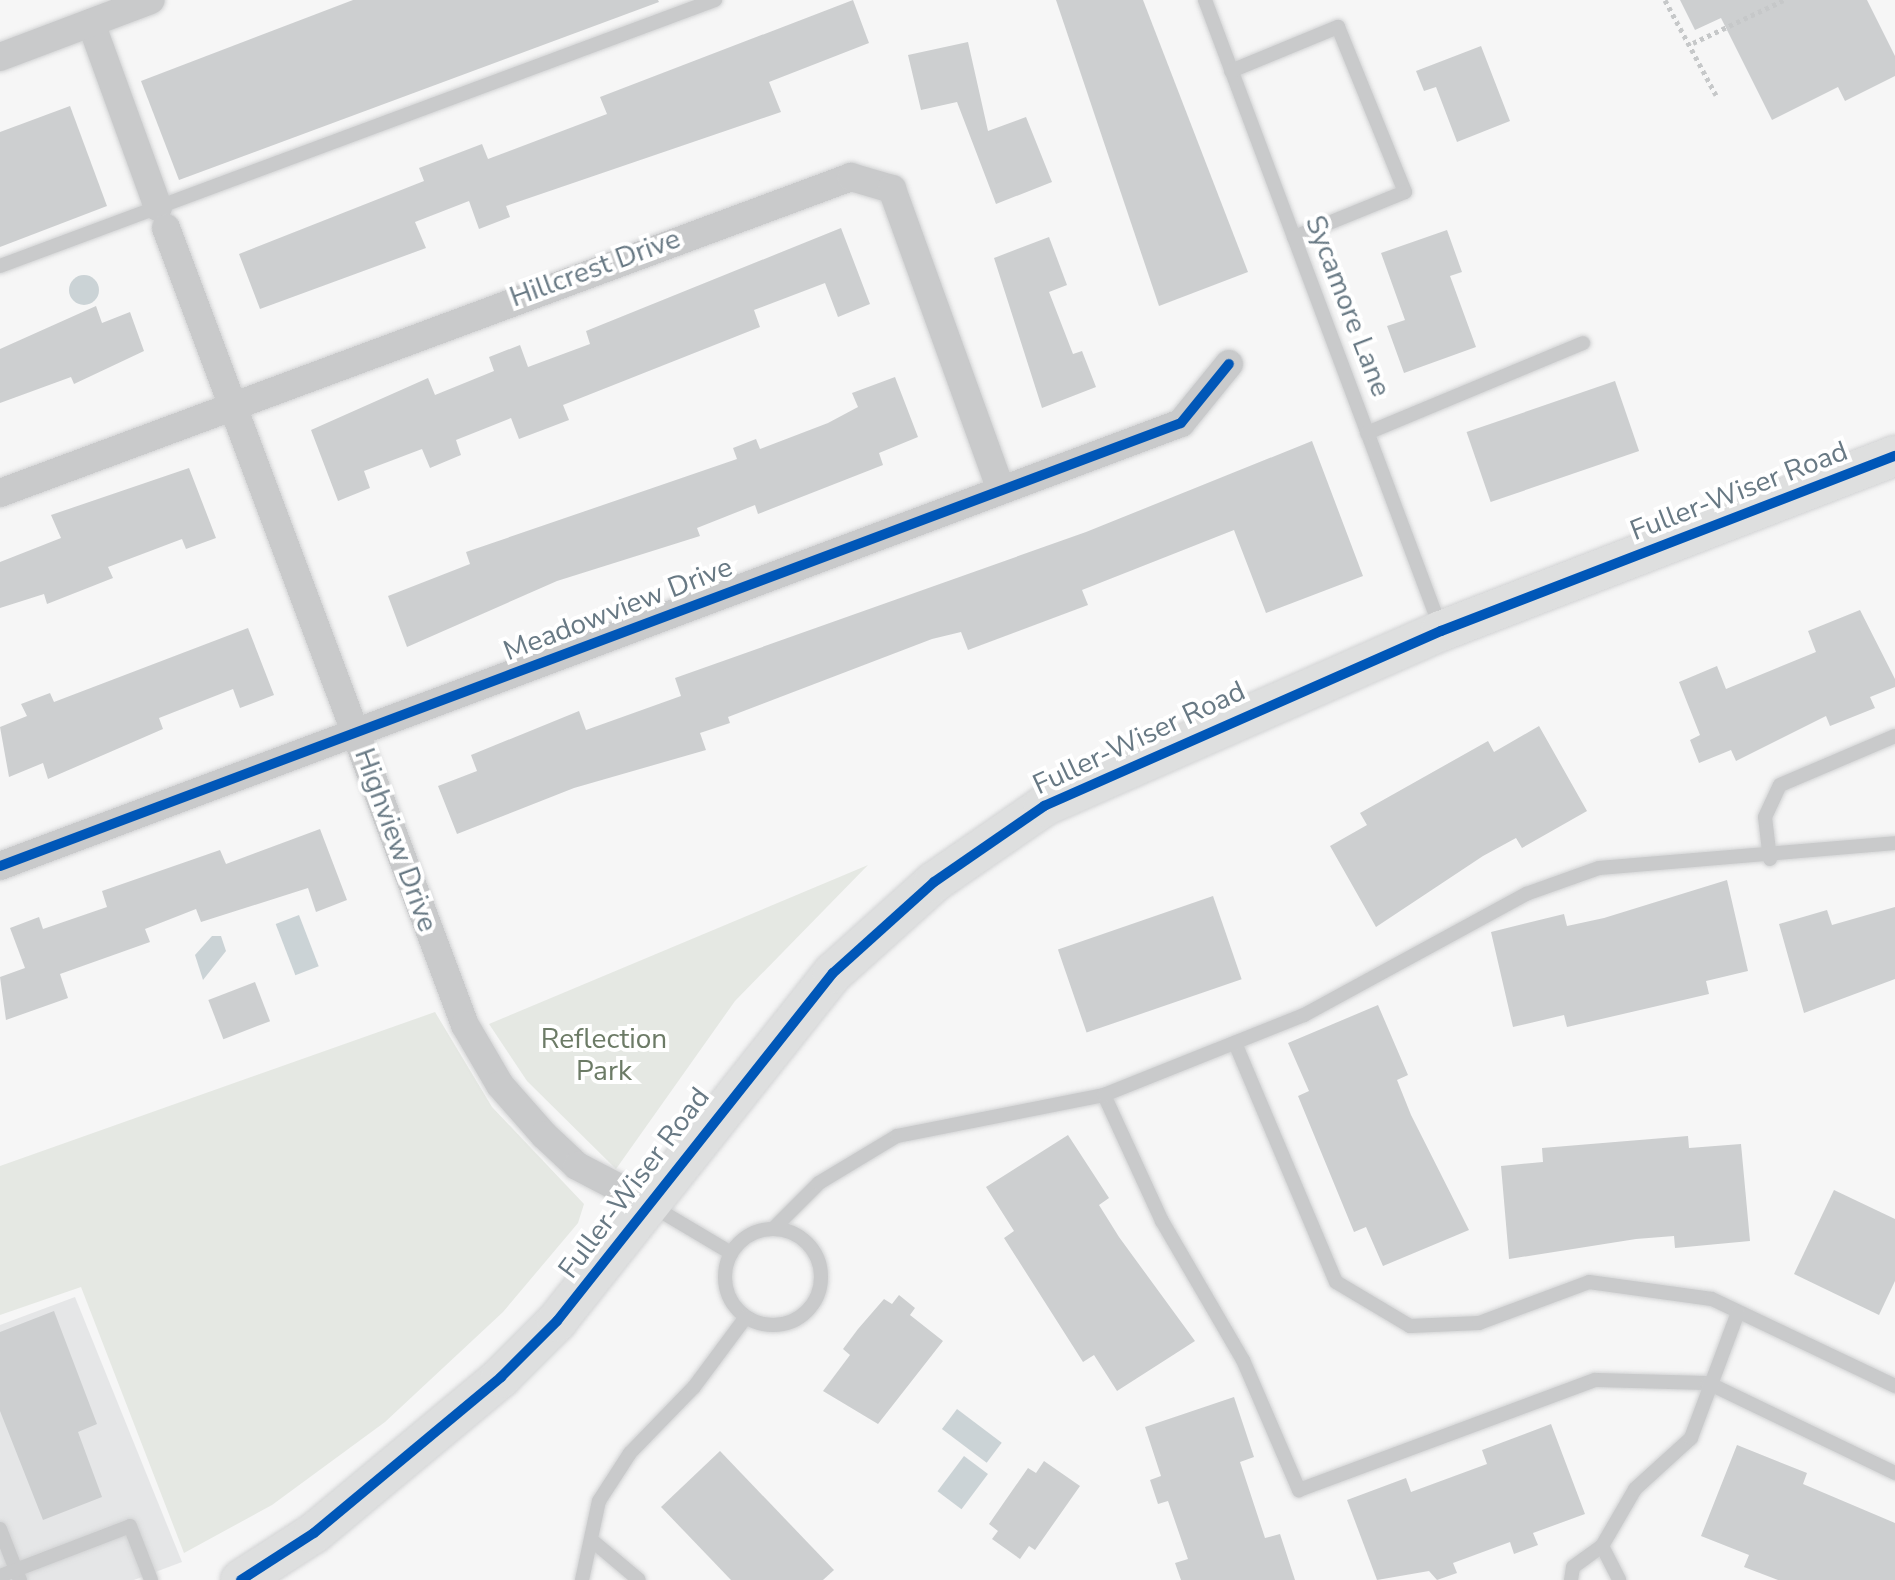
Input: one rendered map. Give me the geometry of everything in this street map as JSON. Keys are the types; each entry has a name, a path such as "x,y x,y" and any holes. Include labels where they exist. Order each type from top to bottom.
{"street":[{"path":"0,57 151,0"},
{"name":"Highview Drive","path":"91,23 465,1025 500,1085 577,1166 652,1205"},
{"name":"Hillcrest Drive","path":"0,493 232,402 817,186 875,179 892,189 1001,490"},
{"name":"Meadowview Drive","path":"0,866 1181,423 1229,364"},
{"name":"Fuller-Wiser Road","path":"241,1580 314,1533 501,1377 652,1205 739,1083 833,973 934,882 1044,806 1441,631 1895,456"}],"lane":[{"path":"0,266 162,217 715,0"},
{"name":"Sycamore Lane","path":"1205,0 1441,631"},
{"path":"1231,71 1338,27 1405,192 1294,237"},
{"path":"1367,433 1583,343"},
{"path":"1770,859 1765,817 1780,785 1895,736"},
{"path":"773,1229 803,1240 814,1252 816,1300 777,1326 746,1317 728,1295 731,1253 749,1235 773,1229 819,1183 897,1136 1104,1095 1304,1015 1526,894 1599,868 1770,859 1895,843"},
{"path":"1235,1043 1336,1282 1410,1326 1479,1323 1589,1282 1712,1299 1895,1386"},
{"path":"1104,1095 1162,1221 1243,1360 1299,1490 1595,1380 1708,1383 1895,1473"},
{"path":"652,1205 731,1253"},
{"path":"1571,1580 1573,1567 1602,1546 1635,1489 1691,1438 1708,1383 1738,1312"},
{"path":"582,1580 595,1543 599,1501 630,1453 694,1387 746,1317"},
{"path":"0,1576 18,1575 130,1526 151,1580"},
{"path":"0,1529 18,1575"},
{"path":"595,1543 639,1580"},
{"path":"1602,1546 1619,1580"}],"path":[{"path":"1665,0 1693,43 1716,95"},
{"path":"1693,43 1784,0"}],"shaded area":[{"path":"84,275 95,279 99,290 95,301 84,305 73,301 69,290 73,279"},
{"path":"299,915 319,966 295,975 276,924"},
{"path":"212,936 221,936 226,951 203,980 195,955"},
{"path":"75,1297 182,1562 134,1580 0,1580 0,1325"},
{"path":"957,1409 1002,1443 987,1463 942,1429"},
{"path":"964,1456 988,1474 961,1509 938,1491"}],"green space":[{"name":"Reflection Park","path":"868,865 735,1001 616,1169 527,1081 489,1024"},
{"path":"435,1012 492,1107 584,1204 578,1223 503,1312 385,1422 272,1505 184,1553 81,1287 0,1315 0,1166"}],"building":[{"path":"353,0 659,2 179,180 141,81"},
{"path":"853,0 869,43 769,82 781,112 506,206 510,217 479,229 469,201 415,222 426,248 260,309 239,254 424,181 419,168 482,144 488,159 607,114 600,97"},
{"path":"1056,0 1143,0 1248,272 1159,306"},
{"path":"1680,0 1867,0 1895,56 1895,76 1845,101 1838,87 1772,120 1721,18 1695,30"},
{"path":"968,42 988,131 1026,117 1052,182 996,204 957,102 921,110 908,55"},
{"path":"1481,46 1510,121 1457,142 1436,87 1424,91 1416,71"},
{"path":"70,106 107,206 0,247 0,132"},
{"path":"841,228 870,304 838,317 825,283 754,310 760,327 563,405 569,420 519,439 511,418 456,440 461,455 430,468 422,449 364,471 370,488 338,501 311,430 428,378 435,395 494,371 489,357 520,345 528,367 590,344 586,331"},
{"path":"1447,230 1462,272 1450,276 1476,347 1404,373 1387,326 1405,320 1381,253"},
{"path":"1049,237 1067,285 1049,292 1073,354 1082,351 1096,387 1042,408 994,258"},
{"path":"96,306 102,323 130,312 144,351 74,384 71,377 0,403 0,349"},
{"path":"895,377 918,437 879,453 883,465 758,514 755,505 697,528 700,536 557,581 407,647 388,596 470,564 466,552 737,459 733,448 756,439 760,449 828,423 858,407 852,393"},
{"path":"1615,381 1639,451 1491,502 1467,432"},
{"path":"1312,441 1363,576 1266,613 1234,530 1082,590 1088,605 968,650 961,632 932,639 728,717 730,723 700,733 706,750 574,788 457,834 438,786 477,771 471,755 579,711 586,730 681,696 675,678 1086,532"},
{"path":"189,468 216,538 186,549 182,539 108,567 113,578 47,604 44,594 0,608 0,562 61,538 51,515"},
{"path":"1860,610 1895,679 1895,687 1870,697 1875,708 1830,726 1826,716 1736,761 1731,750 1699,763 1690,740 1700,735 1679,682 1717,666 1726,689 1816,652 1808,631"},
{"path":"248,628 274,695 240,708 233,689 159,718 163,729 48,779 43,763 9,777 0,727 27,716 21,704 50,693 54,702"},
{"path":"1539,726 1587,811 1522,848 1516,838 1483,856 1376,927 1330,846 1367,825 1360,813 1488,741 1494,752"},
{"path":"320,829 347,900 316,912 308,888 201,922 196,909 145,929 150,942 60,974 68,998 6,1020 0,977 25,968 10,928 39,917 43,929 107,907 102,891 220,850 226,864"},
{"path":"1727,880 1748,971 1706,981 1709,994 1567,1027 1564,1015 1513,1027 1491,932 1564,914 1567,926 1604,918"},
{"path":"1213,896 1242,979 1087,1033 1058,949"},
{"path":"1895,907 1895,979 1804,1013 1779,924 1827,910 1832,925"},
{"path":"255,982 270,1021 223,1039 208,1000"},
{"path":"1378,1005 1408,1075 1397,1080 1411,1115 1469,1230 1383,1266 1366,1227 1354,1232 1298,1096 1309,1091 1288,1043"},
{"path":"1068,1135 1109,1198 1099,1205 1195,1341 1117,1391 1094,1355 1083,1362 1004,1238 1014,1231 986,1187"},
{"path":"1688,1136 1689,1148 1741,1144 1750,1241 1675,1248 1674,1236 1509,1259 1501,1166 1543,1162 1542,1148"},
{"path":"1834,1190 1895,1219 1895,1281 1879,1315 1794,1274"},
{"path":"899,1295 915,1308 910,1315 943,1341 878,1424 823,1391 850,1355 843,1349 858,1329 884,1299 892,1304"},
{"path":"54,1311 97,1424 78,1432 102,1497 43,1520 0,1411 0,1332"},
{"path":"1234,1397 1254,1457 1240,1462 1265,1538 1280,1534 1295,1580 1181,1580 1175,1563 1188,1559 1168,1501 1158,1504 1150,1480 1161,1476 1145,1427"},
{"path":"1551,1424 1585,1514 1533,1533 1538,1545 1514,1554 1510,1542 1453,1563 1457,1573 1437,1580 1429,1571 1377,1580 1347,1500 1406,1478 1411,1492 1487,1464 1482,1450"},
{"path":"1737,1445 1807,1473 1803,1484 1895,1523 1895,1580 1778,1580 1744,1567 1749,1555 1701,1536"},
{"path":"720,1451 834,1570 823,1580 731,1580 661,1507"},
{"path":"1044,1461 1080,1486 1035,1550 1029,1546 1020,1559 992,1539 998,1531 989,1524 1028,1468 1036,1473"}],"cycle path":[{"path":"0,866 1181,423 1229,364"},
{"path":"241,1580 314,1533 501,1377 557,1321 833,973 934,882 1044,806 1441,631 1895,456"}]}
